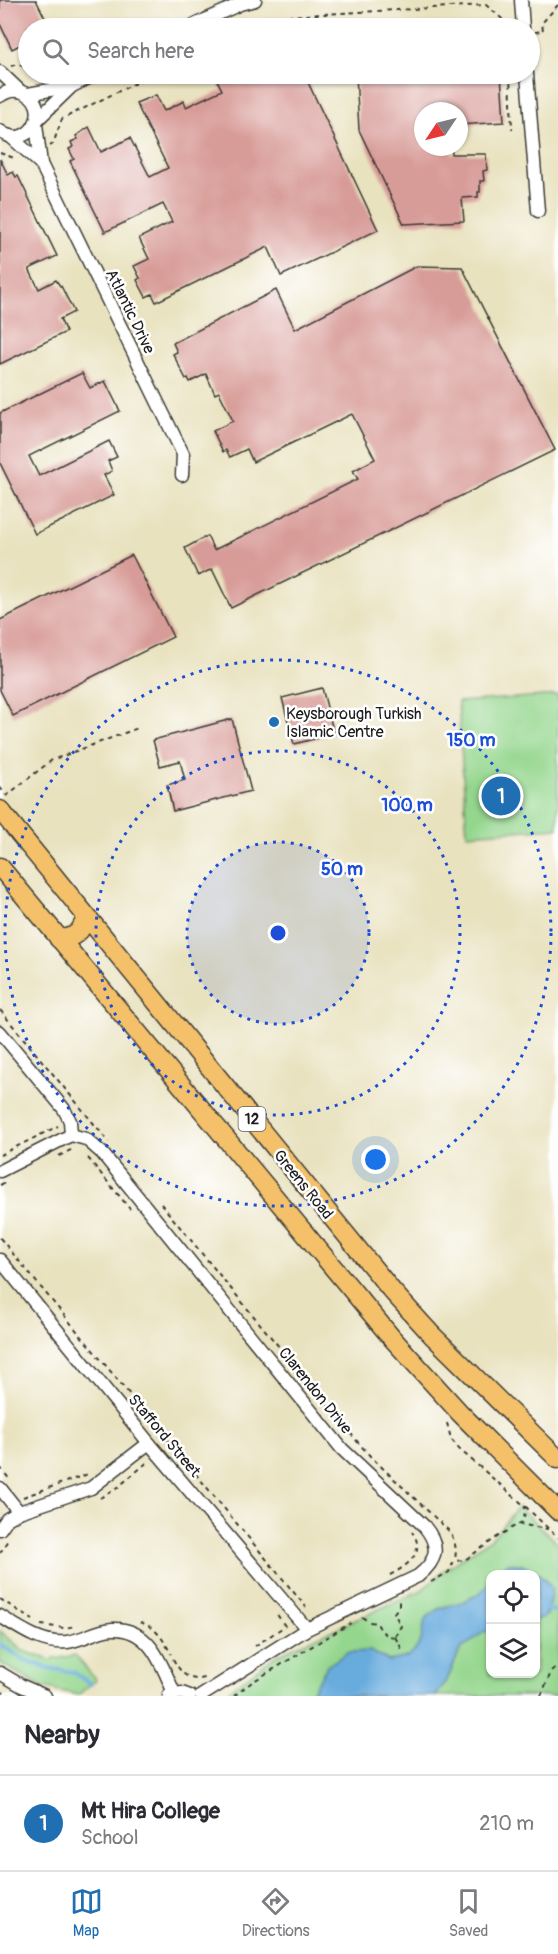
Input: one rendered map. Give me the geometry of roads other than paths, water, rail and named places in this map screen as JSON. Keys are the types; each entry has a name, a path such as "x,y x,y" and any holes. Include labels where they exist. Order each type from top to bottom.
{"main road":[{"name":"Greens Road","path":"3,803 86,916 392,1291 439,1342 558,1459"},
{"name":"Greens Road","path":"0,867 369,1311 460,1413 558,1511"},
{"path":"59,939 70,938 81,931 86,916"},
{"path":"417,1366 439,1342"}],"street":[{"path":"210,18 240,4 255,0"},
{"path":"520,0 522,18"},
{"path":"4,70 24,92"},
{"path":"0,96 13,90 24,92 76,84"},
{"path":"528,84 538,211"},
{"path":"3,134 24,135 72,86"},
{"name":"Atlantic Drive","path":"24,92 34,99 37,107 35,152 183,454 182,475"},
{"path":"3,134 35,152"},
{"path":"0,1032 64,1109 70,1121 70,1135 0,1171"},
{"name":"Clarendon Drive","path":"70,1135 86,1139 102,1153 342,1449 424,1526 435,1548 434,1558 428,1568 418,1576 307,1629 201,1696"},
{"name":"Stafford Street","path":"0,1260 145,1447 307,1629"},
{"path":"0,1529 15,1507 91,1488 145,1447"},
{"path":"0,1488 15,1507"},
{"path":"0,1616 27,1633 47,1640 66,1642 111,1629 132,1632 146,1642 159,1657 171,1695 182,1693 190,1696"},
{"path":"0,1673 45,1696"}],"water":[{"path":"508,1563 523,1565 534,1570 501,1570"},
{"path":"540,1575 552,1588 547,1615 540,1618"},
{"path":"486,1586 486,1632 460,1650 449,1676 436,1696 309,1696 327,1666 348,1652 370,1651 389,1661 407,1657 413,1653 421,1641 425,1619 440,1608 479,1594"}],"waterway":[{"path":"540,1606 554,1611"},
{"path":"0,1644 24,1660 48,1668 73,1672 91,1684"}],"place":[{"name":"Keysborough Turkish Islamic Centre","path":"274,722"},
{"name":"Mt Hira College","path":"501,796"}]}
